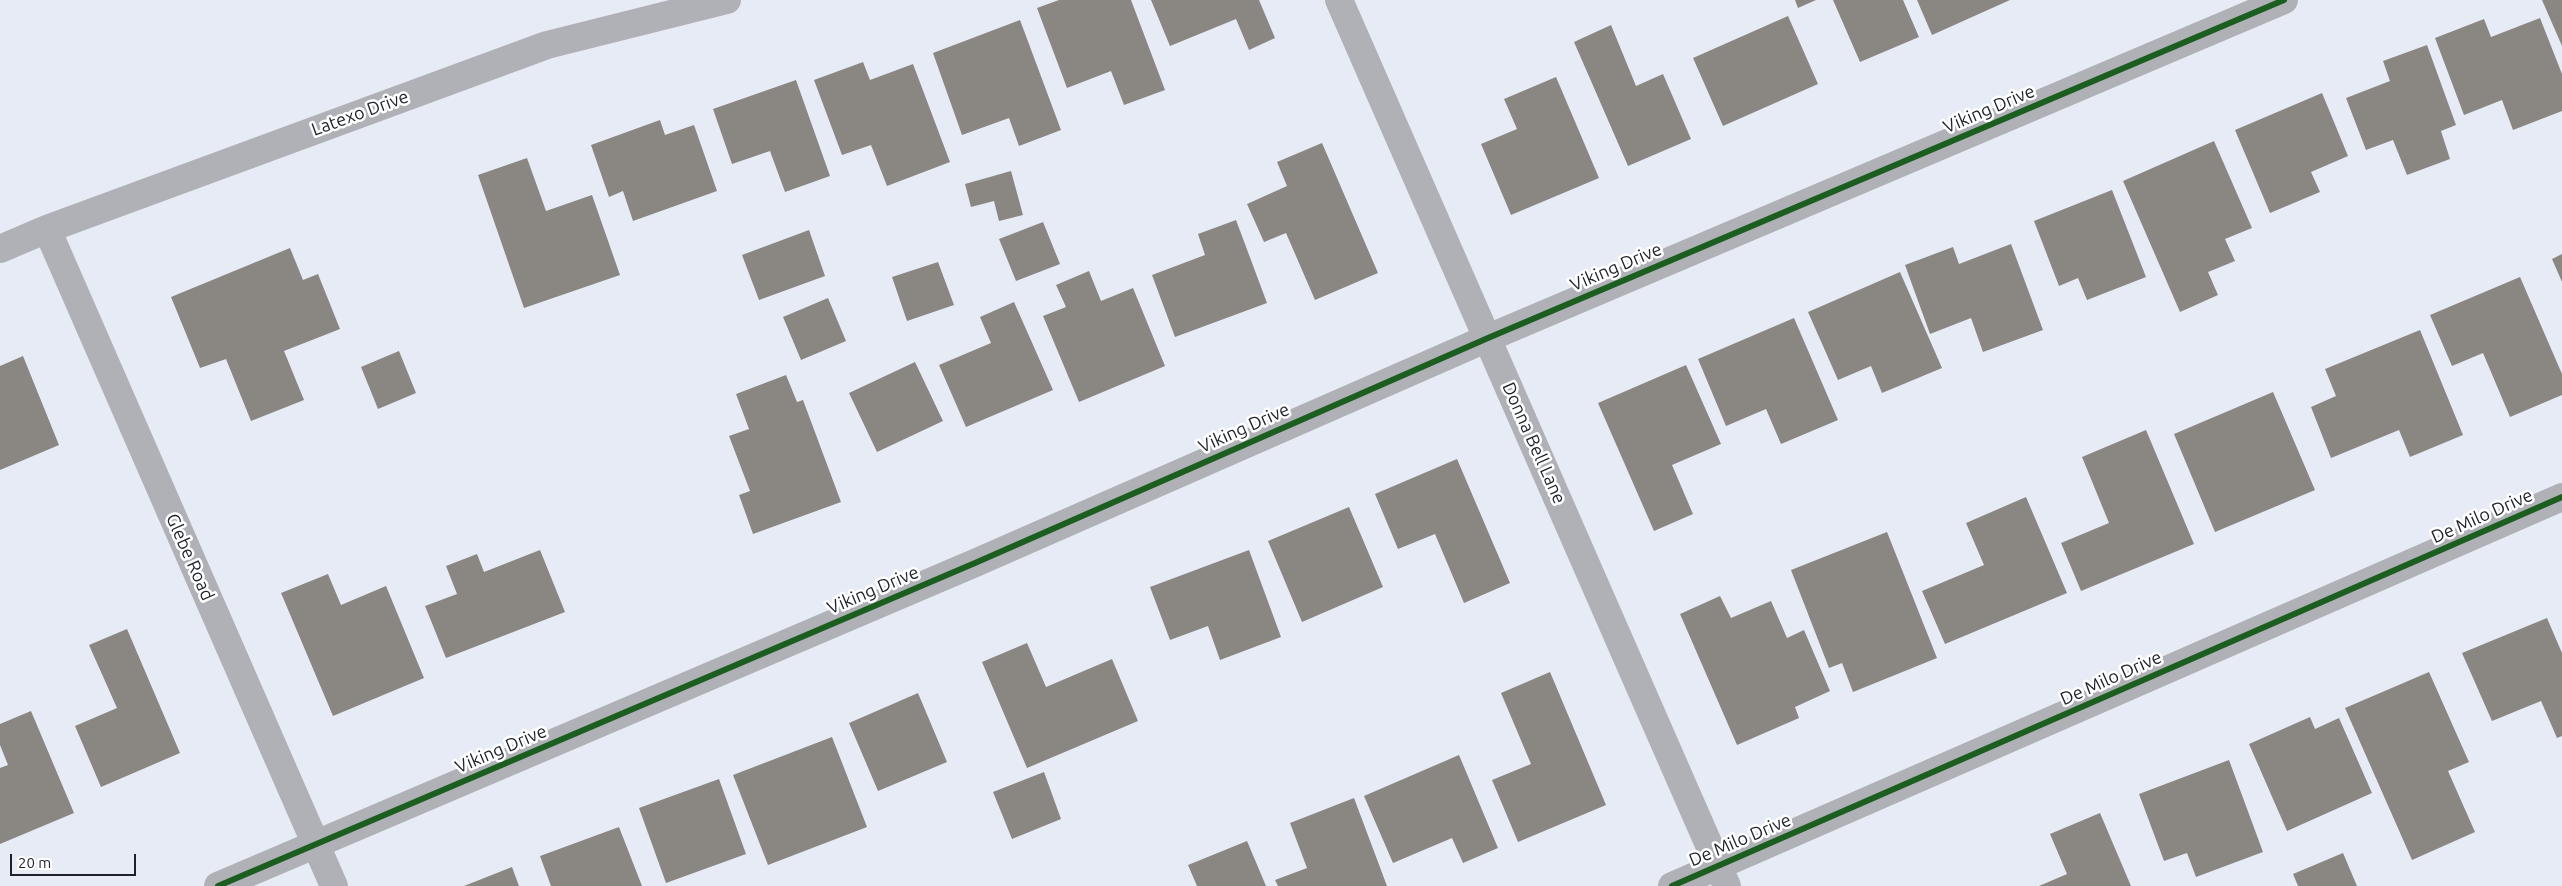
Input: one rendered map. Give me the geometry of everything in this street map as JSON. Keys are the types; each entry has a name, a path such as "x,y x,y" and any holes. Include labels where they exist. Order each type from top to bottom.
{"street":[{"name":"Latexo Drive","path":"0,249 47,228 546,45 727,0"},
{"name":"Donna Bell Lane","path":"1339,0 1723,876"},
{"name":"Viking Drive","path":"218,886 984,559 1488,338 2284,0"},
{"name":"Glebe Road","path":"47,228 334,886"},
{"name":"De Milo Drive","path":"1672,886 1723,876 2562,497"}],"building":[{"path":"1059,0 1131,0 1165,90 1124,105 1111,71 1067,88 1037,8"},
{"path":"1151,0 1259,0 1275,38 1249,50 1236,19 1170,46"},
{"path":"1795,0 1816,0 1798,8"},
{"path":"1833,0 1903,0 1919,37 1860,62"},
{"path":"1917,0 2010,0 1932,35"},
{"path":"2542,0 2562,0 2562,46"},
{"path":"1788,16 1818,84 1723,126 1693,58"},
{"path":"2540,18 2562,74 2562,111 2513,130 2502,100 2464,115 2435,38 2484,19 2491,37"},
{"path":"1020,20 1061,130 1019,146 1009,118 962,135 933,53"},
{"path":"1611,25 1636,86 1663,74 1691,139 1628,166 1574,42"},
{"path":"2427,45 2456,125 2441,131 2450,159 2407,175 2393,140 2366,150 2346,98 2390,81 2383,61"},
{"path":"863,62 870,80 913,64 950,162 887,186 871,145 842,155 814,80"},
{"path":"1556,77 1599,178 1511,215 1481,144 1517,129 1504,99"},
{"path":"796,80 830,176 785,192 770,151 732,164 713,109"},
{"path":"2322,93 2348,156 2311,172 2320,192 2270,213 2235,130"},
{"path":"660,120 665,135 694,125 717,191 633,221 623,191 609,197 591,145"},
{"path":"2214,141 2252,228 2225,239 2235,261 2208,272 2218,295 2180,312 2123,181"},
{"path":"1322,143 1378,273 1315,300 1286,233 1264,242 1247,204 1287,186 1277,162"},
{"path":"527,158 546,211 592,195 620,275 524,308 478,175"},
{"path":"1011,171 1023,215 999,221 994,201 971,207 965,184"},
{"path":"2112,190 2146,277 2087,300 2078,278 2059,286 2034,221"},
{"path":"1236,220 1267,303 1175,337 1152,275 1205,255 1198,234"},
{"path":"1043,222 1060,264 1016,281 999,239"},
{"path":"809,230 825,276 759,300 742,255"},
{"path":"2011,244 2043,330 1983,352 1971,318 1930,334 1905,265 1953,247 1959,264"},
{"path":"290,248 303,280 318,274 340,329 284,351 304,400 251,421 226,359 200,368 171,297"},
{"path":"2562,254 2562,282 2552,259"},
{"path":"938,262 954,305 907,321 892,277"},
{"path":"1089,271 1101,301 1133,288 1165,366 1079,402 1043,316 1066,307 1056,285"},
{"path":"1900,272 1942,368 1882,393 1871,366 1838,380 1808,312"},
{"path":"2520,277 2562,374 2562,395 2510,417 2483,353 2452,366 2430,315"},
{"path":"828,298 846,341 801,360 783,317"},
{"path":"1014,302 1053,390 966,427 939,365 991,343 980,317"},
{"path":"1794,318 1838,420 1781,444 1766,409 1726,426 1698,359"},
{"path":"2420,330 2463,435 2410,457 2399,430 2331,458 2311,407 2336,396 2325,369"},
{"path":"399,351 416,393 378,409 361,367"},
{"path":"23,356 59,445 0,470 0,366"},
{"path":"915,362 943,421 877,452 849,393"},
{"path":"1686,365 1721,444 1672,465 1693,514 1654,531 1598,403"},
{"path":"786,375 797,402 803,400 841,502 753,534 739,495 750,491 729,436 749,429 736,394"},
{"path":"2273,392 2315,490 2215,532 2174,434"},
{"path":"2146,430 2194,544 2081,591 2061,543 2109,523 2082,457"},
{"path":"1457,459 1510,583 1464,603 1435,534 1398,549 1375,494"},
{"path":"2026,497 2067,593 1945,644 1922,591 1984,565 1966,523"},
{"path":"1349,507 1383,587 1302,622 1268,541"},
{"path":"1887,532 1937,658 1853,692 1842,663 1829,668 1791,570"},
{"path":"540,550 565,612 446,658 425,606 457,594 446,566 477,554 484,572"},
{"path":"1249,550 1281,637 1220,660 1208,626 1170,640 1150,587"},
{"path":"328,574 341,605 386,586 424,678 333,716 281,593"},
{"path":"1720,596 1731,618 1771,601 1787,638 1804,630 1830,691 1795,707 1799,718 1737,745 1680,614"},
{"path":"2547,618 2562,653 2562,736 2557,738 2541,701 2492,721 2462,653"},
{"path":"127,629 180,753 101,787 75,726 117,708 89,645"},
{"path":"1027,643 1046,687 1112,659 1138,721 1027,768 982,662"},
{"path":"1550,672 1606,805 1518,842 1492,780 1531,764 1501,693"},
{"path":"2429,672 2469,762 2448,771 2475,832 2412,860 2345,708"},
{"path":"918,693 947,762 878,791 849,723"},
{"path":"31,711 74,813 0,844 0,768 8,765 0,745 0,724"},
{"path":"2310,717 2315,729 2339,718 2372,793 2287,831 2249,744"},
{"path":"832,737 867,827 768,865 733,775"},
{"path":"1459,755 1498,848 1463,863 1452,838 1393,863 1364,796"},
{"path":"2229,760 2263,852 2196,877 2187,853 2164,861 2139,794"},
{"path":"1044,772 1061,819 1012,839 993,792"},
{"path":"719,779 746,854 666,883 639,808"},
{"path":"1354,798 1387,886 1278,886 1275,880 1307,868 1290,823"},
{"path":"2100,813 2131,886 2039,886 2067,874 2050,834"},
{"path":"619,827 642,886 551,886 540,856"},
{"path":"1247,841 1266,886 1197,886 1188,865"},
{"path":"2343,853 2357,886 2298,886 2293,874"},
{"path":"512,867 519,886 464,886"}],"cycle path":[{"path":"218,886 975,563 1488,338 2284,0"},
{"path":"1672,886 2562,497"}]}
